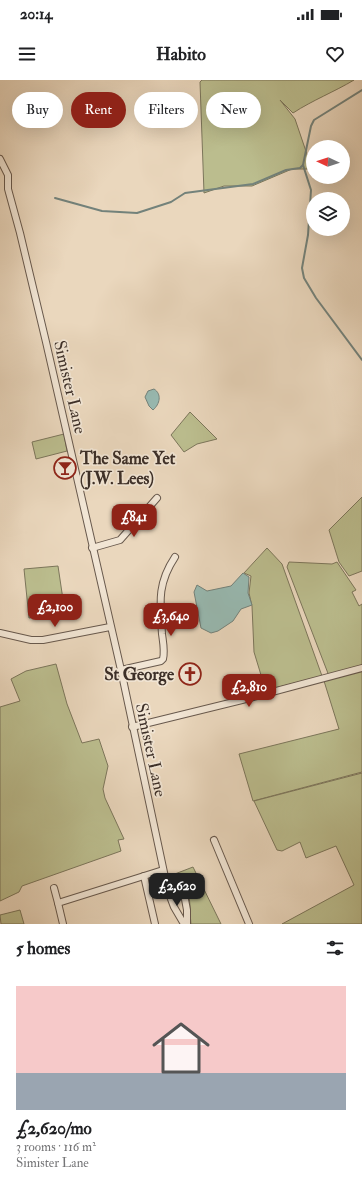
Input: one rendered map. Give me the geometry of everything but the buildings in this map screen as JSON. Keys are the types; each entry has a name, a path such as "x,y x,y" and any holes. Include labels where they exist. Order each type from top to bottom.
{"street":[{"name":"Simister Lane","path":"0,159 8,176 8,193 22,239 121,670 168,891 174,907 184,924"},
{"path":"92,548 120,540 157,498"},
{"path":"121,670 161,661 163,659 160,599 161,587 164,576 175,557"},
{"path":"0,633 31,640 43,640 110,626"},
{"path":"132,727 362,668"},
{"path":"214,840 249,924"},
{"path":"58,903 163,870"},
{"path":"144,876 155,924"},
{"path":"54,888 63,924"},
{"path":"168,891 175,890 184,894 187,910 187,924"}],"green space":[{"path":"202,80 354,80 293,113 280,100 295,119 306,151 306,169 292,169 252,186 224,186 204,193 200,82"},
{"path":"190,412 217,439 197,444 184,452 171,435"},
{"path":"64,434 67,451 36,459 32,442"},
{"path":"362,497 362,571 349,576 339,562 329,530"},
{"path":"267,548 282,564 322,676 263,691 261,675 254,652 252,606 249,593 251,576 244,573"},
{"path":"289,562 332,564 337,562 356,590 352,592 359,606 362,604 362,666 329,676 287,567"},
{"path":"58,566 65,613 29,618 24,569"},
{"path":"56,664 67,704 82,743 99,739 108,766 103,789 105,798 124,839 118,840 121,851 22,886 19,892 0,901 0,707 20,701 11,679 26,671"},
{"path":"362,671 362,772 253,801 239,754 339,729 324,681"},
{"path":"362,773 362,924 282,924 354,885 336,846 306,858 300,842 282,851 277,850 254,801"},
{"path":"193,867 221,924 191,924 190,902 187,892 180,883 170,884 167,877"},
{"path":"20,910 24,924 1,924 0,915"}],"water":[{"path":"154,389 157,391 159,396 159,402 153,410 149,406 145,397 148,391"},
{"path":"243,573 249,577 248,593 252,605 241,609 233,621 218,631 211,633 201,628 194,592 197,585 207,591 231,586"}],"waterway":[{"path":"55,198 102,211 137,213 171,202 185,193 253,184 286,170 300,168 303,165 311,126 314,120 362,90"},
{"path":"303,165 311,190 308,235 302,268 304,278 316,298 362,360"}],"place":[{"name":"The Same Yet (J.W. Lees)","path":"65,468"},
{"name":"St George","path":"190,674"}]}
